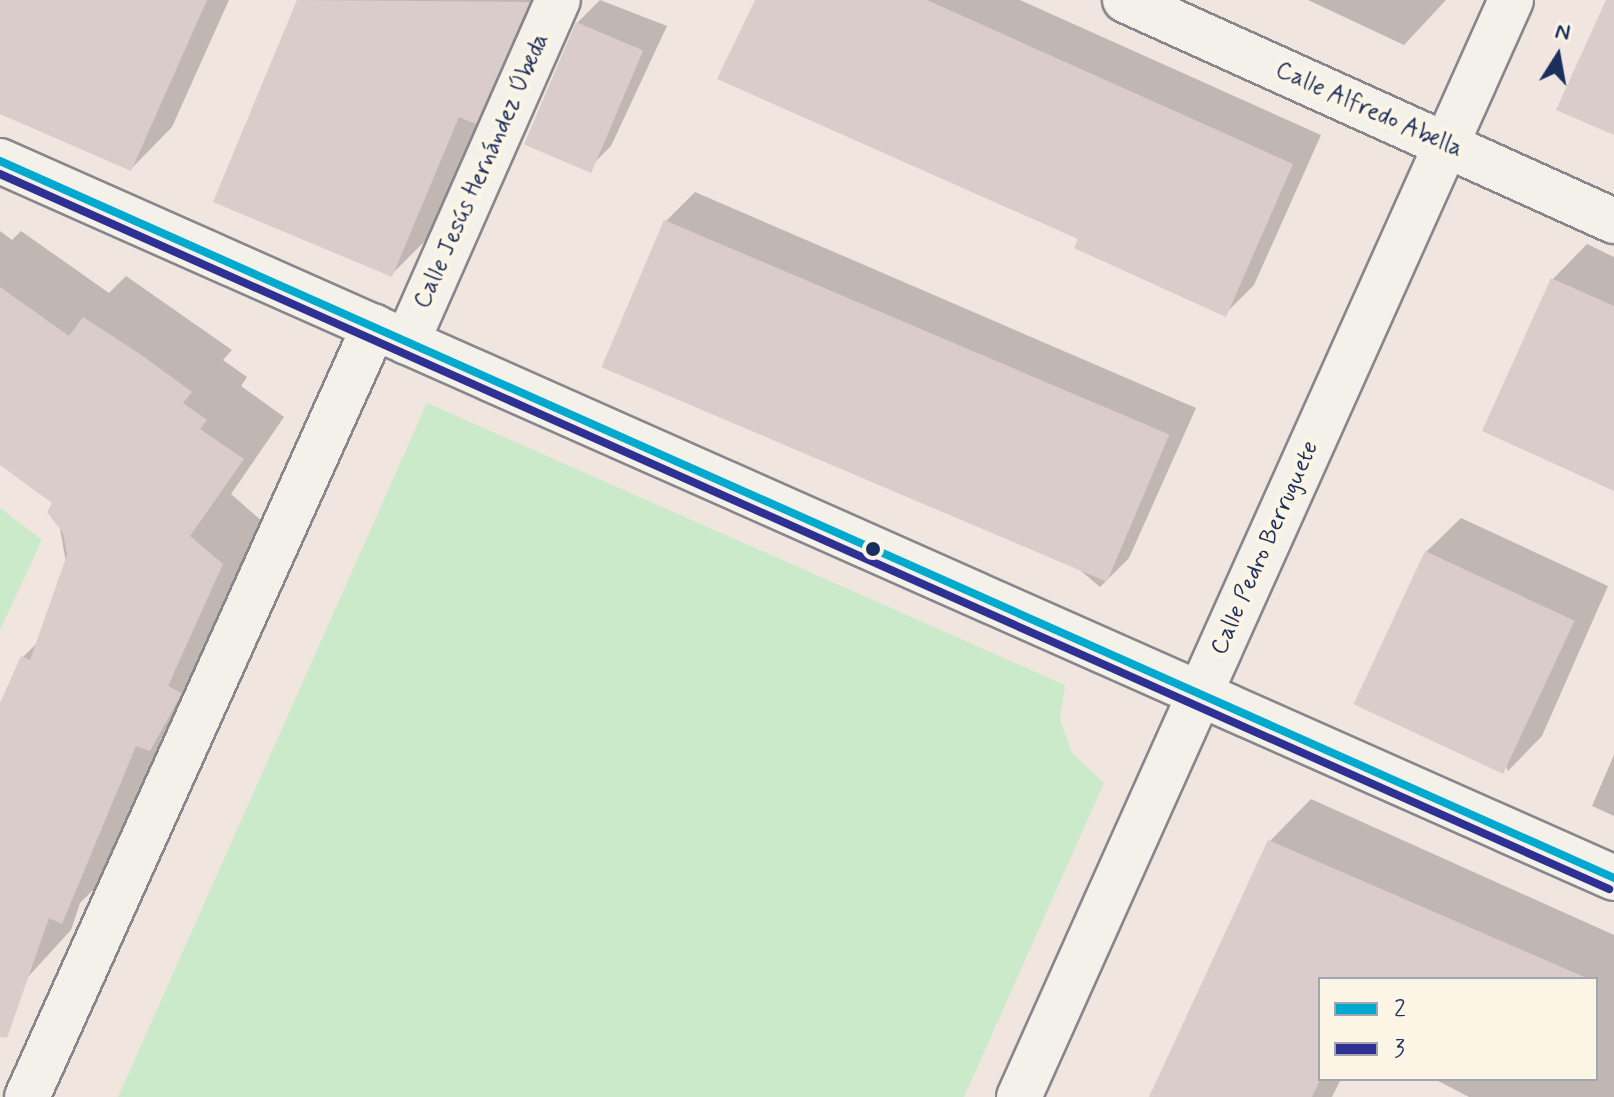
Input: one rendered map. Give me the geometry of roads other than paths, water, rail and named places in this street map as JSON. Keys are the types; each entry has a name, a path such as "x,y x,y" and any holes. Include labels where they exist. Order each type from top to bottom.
{"street":[{"name":"Calle Jesús Hernández Úbeda","path":"27,1097 390,334 558,0"},
{"name":"Calle Alfredo Abella","path":"1125,0 1614,221"},
{"name":"Calle Pedro Berruguete","path":"1019,1097 1511,0"},
{"path":"0,161 1614,878"}]}
